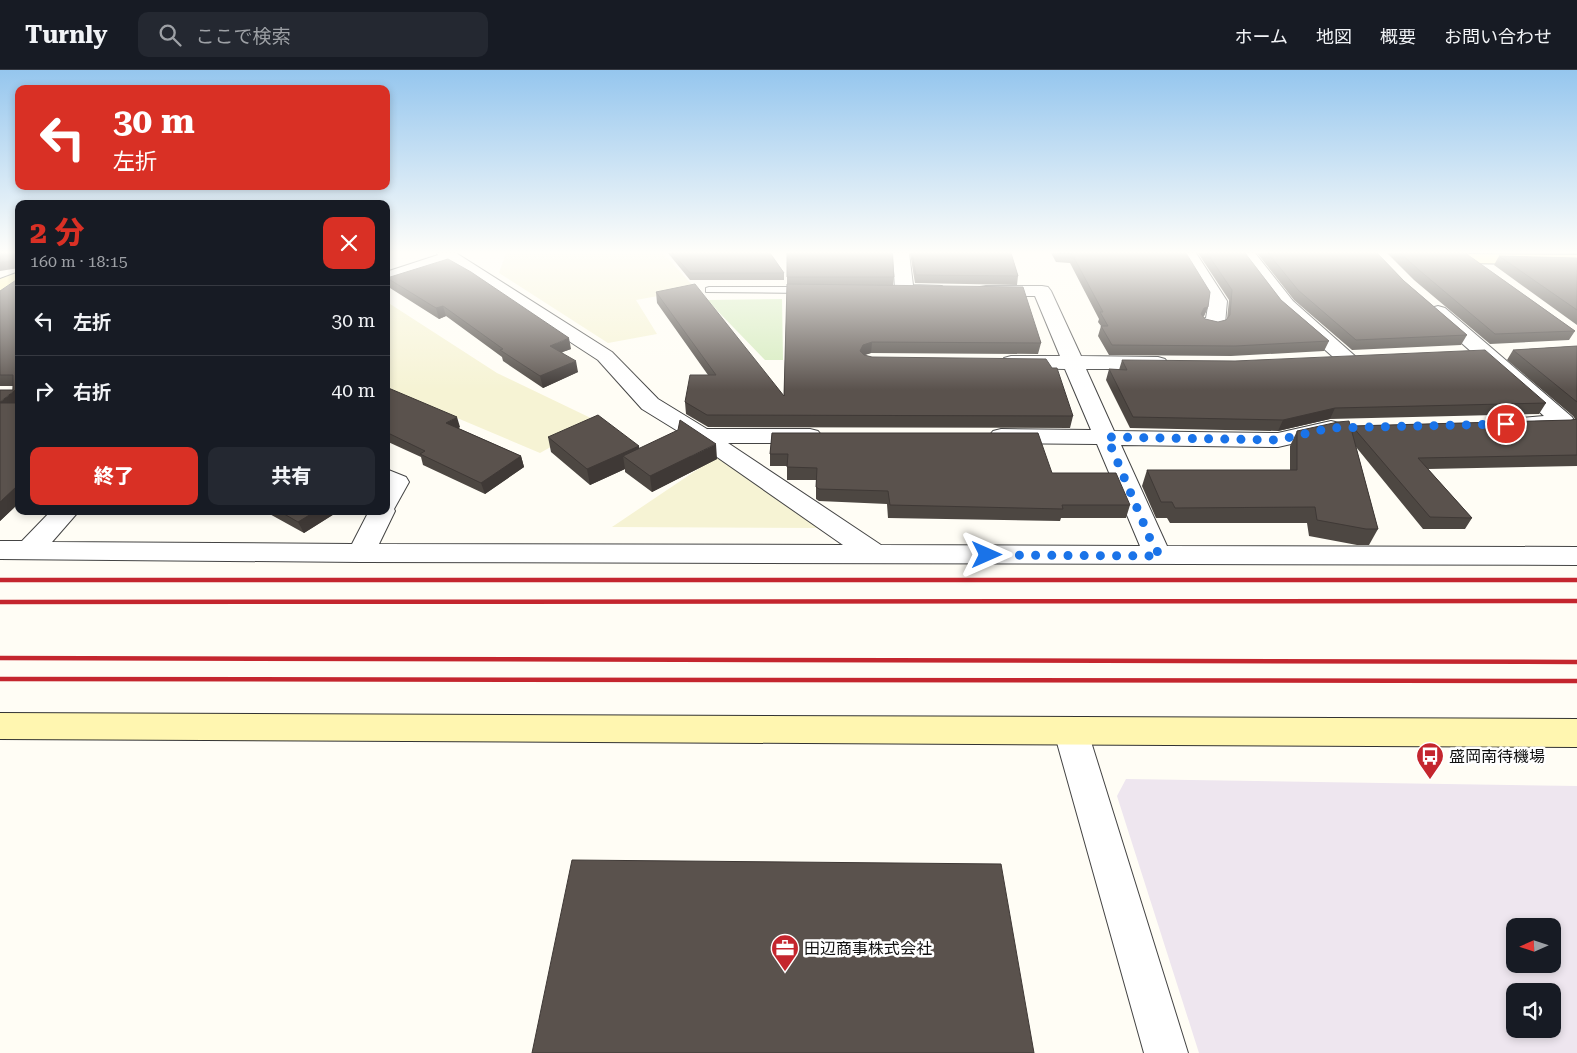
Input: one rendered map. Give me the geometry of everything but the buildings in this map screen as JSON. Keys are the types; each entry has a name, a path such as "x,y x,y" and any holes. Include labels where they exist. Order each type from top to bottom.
{"street":[{"path":"516,299 605,356 650,404 702,436 875,554"},
{"path":"1045,299 1151,541 1160,556"},
{"path":"1209,323 1215,324 1217,299"},
{"path":"1281,299 1286,305 1358,359 1319,361"},
{"path":"1424,299 1564,422 1506,424"},
{"path":"1456,354 1513,351"},
{"path":"991,361 1181,363"},
{"path":"983,436 1278,440 1330,428 1349,428"},
{"path":"702,436 828,436"},
{"path":"390,478 397,482 390,495"},
{"path":"28,550 62,515"},
{"path":"361,553 380,515"},
{"path":"0,550 361,553 1577,556"},
{"path":"0,726 1577,733"},
{"path":"1071,732 1166,1053"}],"shaded area":[{"path":"539,299 642,299 636,300 657,334 608,343"},
{"path":"390,304 497,373 597,421 540,453 390,390"},
{"path":"716,457 819,528 612,527"},
{"name":"盛岡南待機場","path":"1126,779 1577,786 1577,1053 1199,1053 1117,796"}],"green space":[{"path":"782,299 783,360 765,360 707,300"}],"railway":[{"path":"0,580 1577,580"},
{"path":"0,602 1577,601"},
{"path":"0,658 1577,662"},
{"path":"0,679 1577,681"}],"place":[{"name":"盛岡南待機場","path":"1430,780"},
{"name":"田辺商事株式会社","path":"785,972"}],"route":[{"path":"987,555 1160,556 1151,541 1107,437 1278,440 1330,428 1506,424"}]}
